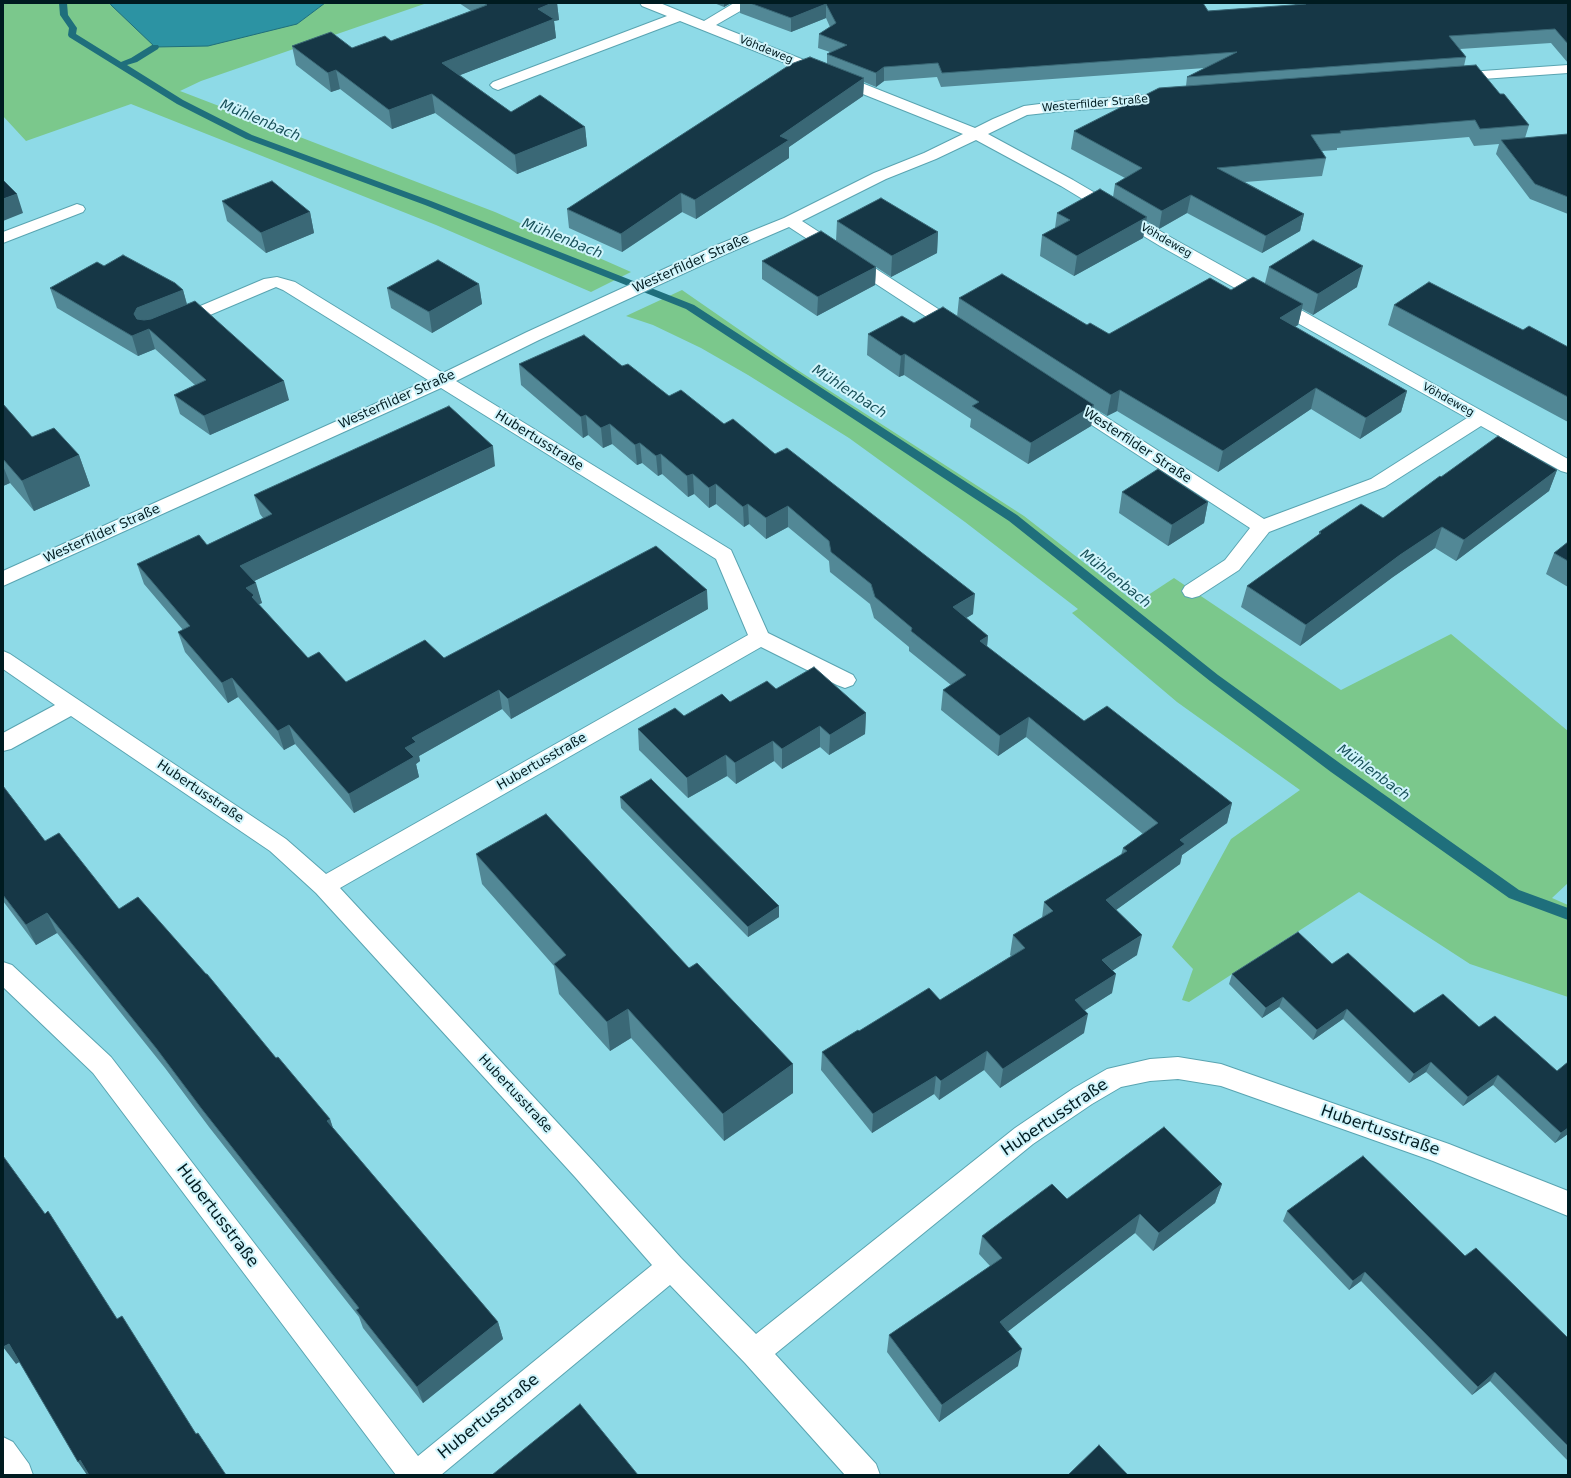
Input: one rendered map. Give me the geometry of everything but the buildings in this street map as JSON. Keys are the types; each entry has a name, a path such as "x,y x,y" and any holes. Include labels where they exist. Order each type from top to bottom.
{"street":[{"name":"Vöhdeweg","path":"647,3 976,134 1067,183 1166,242 1568,467"},
{"path":"705,26 744,3"},
{"path":"498,85 680,16"},
{"path":"1442,78 1568,69"},
{"name":"Westerfilder Straße","path":"3,579 441,381 533,336 718,251 790,221 880,176 930,156 998,122 1024,111 1062,106 1181,98"},
{"path":"3,238 77,209"},
{"path":"790,221 970,337"},
{"name":"Hubertusstraße","path":"165,327 266,284 277,282 289,286 724,555 760,638 324,886"},
{"name":"Westerfilder Straße","path":"1056,394 1262,527"},
{"path":"1192,591 1232,565 1262,527 1378,483 1481,418"},
{"path":"760,638 845,680"},
{"name":"Hubertusstraße","path":"3,659 70,706 278,845 324,886 584,1169 671,1267 755,1353 865,1475"},
{"path":"3,744 70,706"},
{"name":"Hubertusstraße","path":"3,972 102,1065 414,1475"},
{"name":"Hubertusstraße","path":"755,1353 1024,1136 1083,1096 1116,1077 1150,1070 1178,1068 1221,1075 1440,1152 1568,1204"},
{"name":"Hubertusstraße","path":"418,1475 671,1267"},
{"path":"3,1452 18,1475"}],"green space":[{"path":"3,3 110,3 111,6 297,24 325,3 427,3 201,81 180,91 495,212 631,272 591,292 436,225 131,104 26,141 3,116"},
{"path":"682,290 796,369 1024,516 1136,603 1174,578 1341,690 1451,634 1568,731 1568,883 1552,898 1568,905 1568,997 1470,964 1359,892 1189,1002 1182,1000 1193,969 1172,947 1231,839 1300,790 1177,702 1072,613 1078,609 965,522 849,438 748,375 701,348 653,325 626,316"}],"water":[{"path":"110,3 325,3 297,24 208,46 155,47"}],"waterway":[{"name":"Mühlenbach","path":"63,3 64,15 73,28 72,35 120,65"},
{"path":"120,65 134,60 155,47"},
{"name":"Mühlenbach","path":"120,65 180,102 249,137 428,203 690,307 1013,518 1214,678 1336,768 1514,894 1568,914"}]}
